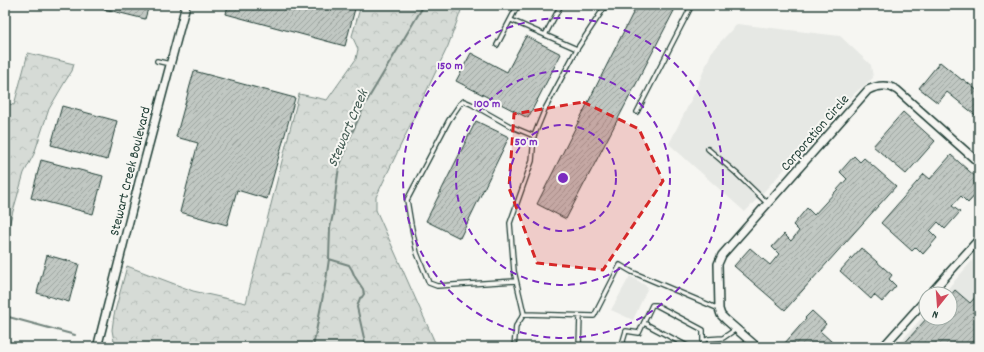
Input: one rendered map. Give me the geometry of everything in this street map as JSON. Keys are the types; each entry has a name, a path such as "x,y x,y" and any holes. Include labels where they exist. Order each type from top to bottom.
{"street":[{"name":"Stewart Creek Boulevard","path":"98,344 186,5"},
{"name":"Corporation Circle","path":"719,309 719,261 722,255 865,93 874,87 885,85 897,90 979,163"},
{"path":"937,286 979,239"},
{"path":"883,347 918,308"},
{"path":"719,309 721,315 757,347"}],"lane":[{"path":"497,45 518,5"},
{"path":"545,35 561,5"},
{"path":"514,347 516,326 524,314 514,271 510,223 532,160 534,136 544,109 577,49 606,5"},
{"path":"637,112 692,5"},
{"path":"510,20 577,49"},
{"path":"157,61 170,64"},
{"path":"516,281 437,286 429,283 417,252 407,200 449,120 460,104 464,101 510,126 534,136"},
{"path":"708,149 736,173 768,204"},
{"path":"524,314 594,316 620,265 632,272 719,309"},
{"path":"624,347 623,341 626,331 639,333 652,305 656,305 703,330 703,347"},
{"path":"579,347 580,316"},
{"path":"644,323 689,347"},
{"path":"703,341 708,339 724,338 736,328"}],"highlighted area":[{"path":"583,102 639,129 663,181 603,270 537,263 509,188 514,114"}],"shaded area":[{"path":"737,24 840,36 871,65 873,78 856,92 745,212 669,144 693,96 712,51"},
{"path":"979,253 979,347 896,347 918,322 918,326 958,326 958,286 950,286"},
{"path":"630,276 648,287 633,320 611,310"}],"green space":[{"path":"361,5 463,5 448,46 376,197 376,210 437,347 115,347 112,330 114,315 127,266 193,291 246,303 299,94 327,100 356,59 358,49 352,36"},
{"path":"28,53 74,64 72,71 49,109 34,154 24,173 5,239 5,103 14,105"}],"building":[{"path":"96,5 149,5 145,19 96,7"},
{"path":"228,5 356,5 345,46 226,14"},
{"path":"637,5 677,5 566,219 537,204"},
{"path":"526,36 561,54 528,118 456,81 471,53 507,72"},
{"path":"940,62 979,92 979,118 947,92 938,103 919,88"},
{"path":"194,71 295,98 267,199 237,190 227,225 180,212 198,143 176,137"},
{"path":"62,106 117,121 107,160 51,145"},
{"path":"903,112 935,141 906,174 873,146"},
{"path":"476,121 509,137 460,238 426,221"},
{"path":"951,155 977,178 974,182 979,186 979,191 968,203 961,196 952,206 960,212 945,229 938,222 930,231 937,238 923,254 916,247 912,251 881,223 924,174 930,179"},
{"path":"854,156 860,162 864,158 896,186 785,310 734,266 750,248 770,265 779,254 772,247 784,234 791,241 799,231 793,225 807,208 814,215 847,179 840,172"},
{"path":"41,160 103,176 93,214 31,198"},
{"path":"861,248 892,275 889,279 896,286 882,302 874,295 871,299 840,271"},
{"path":"47,255 79,264 69,302 37,293"},
{"path":"958,293 970,303 979,293 979,347 901,347 920,326 958,326"},
{"path":"812,311 826,324 820,331 832,342 828,347 788,347 784,344 806,319 805,318"}],"waterway":[{"name":"Stewart Creek","path":"313,347 326,280 329,259 330,228 339,167 346,146 365,104 424,5"},
{"name":"Stewart Creek","path":"329,259 349,265 363,289 364,294 360,298 357,307 366,347"},
{"path":"5,316 75,335"},
{"path":"123,346 127,347"}]}
